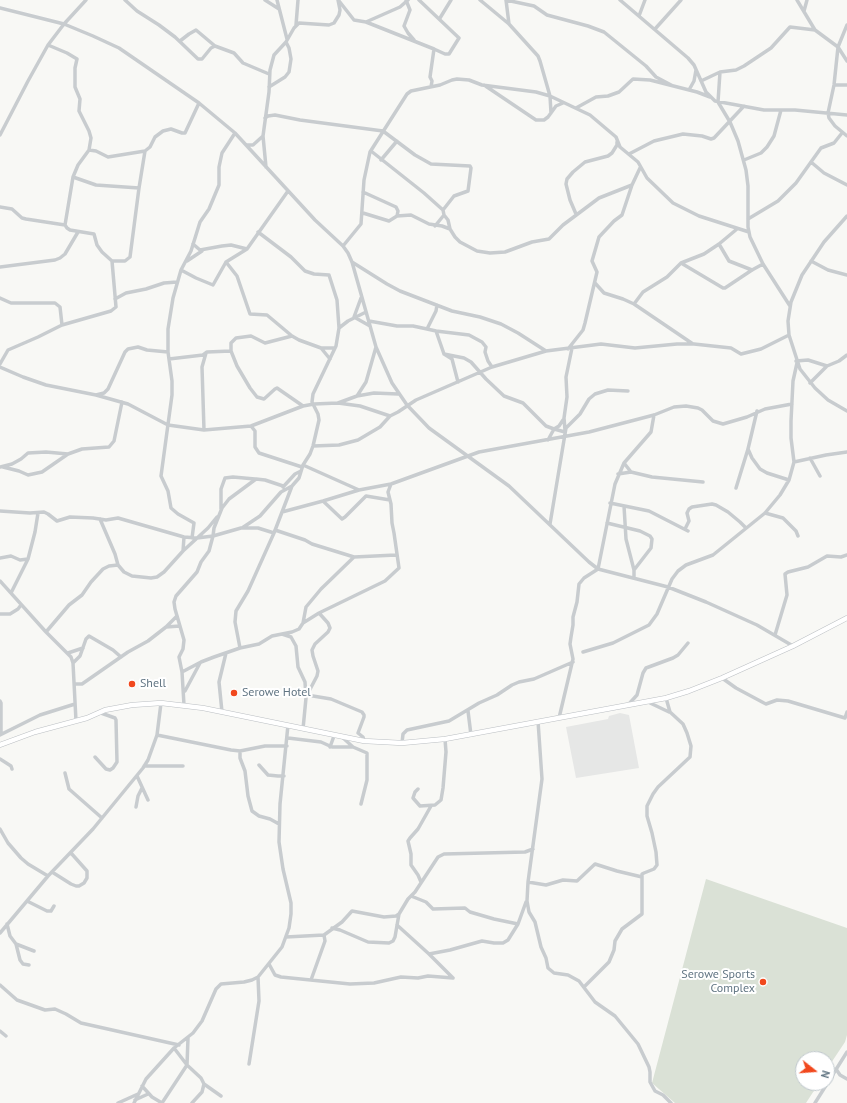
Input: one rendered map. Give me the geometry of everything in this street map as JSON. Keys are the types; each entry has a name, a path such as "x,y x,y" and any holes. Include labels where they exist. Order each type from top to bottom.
{"main road":[{"path":"0,745 35,732 101,713 105,710 161,703 184,705 222,712 364,741 402,743 445,739 666,698 722,678 793,646 847,618"}],"street":[{"path":"125,0 137,11 160,25 200,60 211,48 215,46"},
{"path":"265,0 279,9"},
{"path":"269,87 285,77 289,72 291,59 277,0"},
{"path":"266,167 263,136 269,87 269,74 274,55 287,40 296,25 298,0"},
{"path":"296,25 301,23 328,25 334,23 340,10 338,0"},
{"path":"338,0 354,20 366,22 445,54 449,54 459,39 459,36 419,0"},
{"path":"366,22 400,7 407,0 410,10 405,27 411,38 416,41"},
{"path":"440,18 451,0"},
{"path":"480,0 509,24 538,56 550,96 551,113"},
{"path":"509,24 506,0 534,6 547,15 600,30 646,66 656,77 673,86"},
{"path":"620,0 688,58 696,69 710,97"},
{"path":"639,16 645,0"},
{"path":"655,29 681,0"},
{"path":"797,0 815,30 838,47 847,61"},
{"path":"804,11 807,0"},
{"path":"0,135 48,46 64,24 84,1"},
{"path":"0,8 64,24 120,48 199,103 235,133 315,220 342,246 352,262 376,347 388,376 398,394 429,428 508,486 598,569 668,587 722,608 775,635 793,646"},
{"path":"847,24 838,47 834,84 828,113 830,120 842,133 847,136"},
{"path":"701,81 720,72 736,70 744,66 772,48 790,28 815,30"},
{"path":"180,41 196,30 215,46 234,54 243,63 269,74"},
{"path":"48,46 67,53 77,59 75,68 75,87 80,100 79,111 91,138 89,150 78,165 73,177 65,225"},
{"path":"431,86 432,81 430,77 434,49"},
{"path":"689,90 694,81 696,69"},
{"path":"720,72 718,102 730,122 744,160 748,186 748,232 763,264 790,306"},
{"path":"342,246 360,226 363,214 363,192 371,151 409,92 440,85 457,79 469,80 482,85 536,120 544,120 556,106 563,103"},
{"path":"576,108 596,98 618,93 632,79 650,80 689,90 710,97 718,102 764,110 795,110 847,115"},
{"path":"834,84 847,85"},
{"path":"482,85 536,92 550,96 576,108 595,119 616,137 620,147 638,162 647,178 673,203 695,214 748,232"},
{"path":"89,150 96,151 108,157 145,151 150,147 154,137 163,131 171,129 185,133 199,103"},
{"path":"629,154 654,141 683,134 702,136 711,139 730,122 744,106"},
{"path":"744,160 761,153 767,147 774,136 781,110"},
{"path":"265,118 275,115 300,120 384,131 415,155 431,164 467,165 471,168 468,190 454,196 435,226"},
{"path":"192,538 194,523 178,514 171,508 168,491 161,476 172,388 168,352 168,329 173,298 181,270 187,261 200,222 209,209 219,185 219,167 222,153 235,133"},
{"path":"748,219 778,201 796,184 822,147 834,143 842,133"},
{"path":"247,145 253,145 263,136"},
{"path":"381,160 397,141"},
{"path":"576,214 570,200 566,184 567,179 572,172 585,162 608,156 612,153 618,141"},
{"path":"112,261 126,261 130,256 145,151"},
{"path":"371,151 424,193 444,213 448,220 450,229 460,242 477,251 490,253 505,252 532,242 549,239 559,228 576,214 602,196 632,185"},
{"path":"369,158 377,156"},
{"path":"811,162 824,174 847,185"},
{"path":"565,432 564,418 567,400 566,377 568,360 570,349 583,330 595,283 597,272 592,261 599,238 608,227 622,215 632,185 640,168"},
{"path":"73,177 96,185 139,188"},
{"path":"181,270 196,278 213,284 226,262 247,249 288,191"},
{"path":"363,192 396,207 398,211 397,216"},
{"path":"0,207 12,209 22,218 65,225 67,228 78,232 94,234 97,245 112,261 116,307 113,310 62,325 8,350 0,364"},
{"path":"363,214 389,221 397,216 411,215 429,224 450,229"},
{"path":"847,216 828,236 798,284 790,306 788,321 789,335 797,362 810,383 828,400 847,411"},
{"path":"634,304 644,291 666,277 681,263 700,256 719,244 737,229"},
{"path":"0,267 55,260 60,258 65,254 78,232"},
{"path":"240,648 235,622 236,611 248,591 292,486 299,478 302,468 313,446 319,420 312,396 335,348 338,340 339,328 338,305 329,276 305,271 291,256 258,232"},
{"path":"193,244 197,249 203,250 231,245 247,249"},
{"path":"719,244 729,261 752,270"},
{"path":"187,261 203,250"},
{"path":"811,261 828,270 847,275"},
{"path":"226,262 238,276 250,314 267,315 292,336 321,348 335,348"},
{"path":"352,262 400,291 452,312 480,317 501,324 546,351"},
{"path":"681,263 722,288 727,288 763,264"},
{"path":"115,299 126,293 146,289 164,283 177,282"},
{"path":"595,283 599,289 606,294 623,298 634,304 694,344"},
{"path":"354,317 361,296"},
{"path":"0,298 11,303 55,303 60,307 62,325"},
{"path":"427,329 436,311 437,305"},
{"path":"339,328 354,317 366,312"},
{"path":"354,317 370,326"},
{"path":"369,321 469,335 482,342 486,347 485,352 492,367"},
{"path":"436,330 444,354 452,359 458,382"},
{"path":"313,446 339,444 358,440 380,427 390,416 408,405 479,372 546,351 601,344 635,348 672,344 694,344 732,348 738,353 744,354 766,347 789,335"},
{"path":"292,336 265,344 251,336 236,338 232,343 231,351 237,366 257,397 264,399 277,388 303,406"},
{"path":"96,395 108,389 125,352 128,349 138,347 168,352"},
{"path":"357,396 369,375 376,347"},
{"path":"321,348 330,359"},
{"path":"169,359 203,355 206,353 231,351"},
{"path":"204,430 202,367 206,353"},
{"path":"444,354 464,358 471,362 479,372 504,396 523,403 546,426 565,432"},
{"path":"810,383 827,366 839,361 847,355"},
{"path":"797,362 808,360 827,366"},
{"path":"583,652 614,643 649,625 657,614 672,579 682,568 692,563 710,558 765,513 780,495 789,480 794,462 791,438 792,404 793,381 797,362"},
{"path":"0,367 22,378 46,385 96,395 131,405 168,425 204,430 251,426 303,406 314,404 338,403 360,406 390,416"},
{"path":"550,524 566,428 580,414 589,399 595,394 608,390 628,391"},
{"path":"338,403 357,396 374,393 398,394"},
{"path":"1,467 19,471 28,475 42,472 68,454 82,448 109,447 114,441 122,402"},
{"path":"282,512 359,490 391,484 466,455 564,437 654,414 674,406 686,406 700,409 713,421 722,424 747,417 757,411 792,404"},
{"path":"736,488 748,449 757,411"},
{"path":"559,718 573,662 571,637 573,625 572,616 577,602 579,584 584,578 598,569 610,503 618,474 624,463 648,437 652,429 654,414"},
{"path":"548,440 554,429 559,426 564,418"},
{"path":"251,426 255,431 255,447 259,453 359,490"},
{"path":"748,449 752,458 760,469 767,473 789,480"},
{"path":"1,467 16,462 28,453 46,452 68,454"},
{"path":"794,462 847,452"},
{"path":"810,458 820,476"},
{"path":"624,463 632,472"},
{"path":"281,492 283,486 302,468"},
{"path":"618,474 632,472 652,477 703,482"},
{"path":"184,705 182,672 179,657 183,649 184,640 174,604 175,598 197,572 201,562 209,551 214,528 220,513 221,489 225,478 232,477 265,480 283,486"},
{"path":"100,519 115,554 118,565 124,572 132,576 151,578 157,577 164,572 183,551 208,528 229,499 256,479"},
{"path":"182,672 201,662 240,648 259,644 272,636 296,630 301,627 303,623 319,613 385,581 399,568 388,492 391,484"},
{"path":"241,528 260,516 281,492 292,486"},
{"path":"323,501 342,518 345,517 366,496 390,500"},
{"path":"610,503 649,511 686,530 689,521 687,513 689,509 692,507 712,504 735,517 746,528"},
{"path":"624,506 628,550 634,570 634,578"},
{"path":"0,511 30,513 38,512 48,514 57,521 70,517 121,519 192,538 213,536 241,528 258,528 305,540 312,544 354,557 364,558 396,555"},
{"path":"11,593 28,559 35,532 38,512"},
{"path":"765,513 784,518 793,527 798,536"},
{"path":"607,523 647,534 652,539 651,548 634,570"},
{"path":"183,551 184,537"},
{"path":"775,635 787,595 784,574 808,566 827,556 840,557 847,555"},
{"path":"0,558 12,556 20,560 28,559"},
{"path":"303,623 306,607 320,589 354,557"},
{"path":"46,632 70,605 82,595 97,575 109,566 118,565"},
{"path":"0,581 46,632 68,653 73,663 76,721"},
{"path":"0,614 10,614 21,605"},
{"path":"307,696 318,671 312,650 315,644 328,632 330,628 328,623 319,613"},
{"path":"74,684 82,684 121,657 148,641 177,616"},
{"path":"166,627 180,626"},
{"path":"291,637 296,630"},
{"path":"281,634 291,637 297,650 298,667 305,682 307,696 303,729"},
{"path":"73,663 80,656 87,638 91,636 121,657"},
{"path":"628,705 637,695 642,673 646,668 673,658 678,655 688,643"},
{"path":"68,653 83,648"},
{"path":"222,712 218,682 226,653"},
{"path":"184,692 201,662"},
{"path":"402,743 403,734 407,730 449,721 468,711 473,706 497,695 519,682 534,679 573,662"},
{"path":"722,678 740,691 766,704 777,700 788,701 844,718 847,712"},
{"path":"307,696 331,699 362,712 364,717 358,733 363,737 364,741"},
{"path":"666,698 670,712"},
{"path":"0,701 2,703 1,734 40,715 75,704"},
{"path":"584,987 608,962 614,950 615,941 622,929 642,914 642,877 644,872 654,869 657,865 656,852 647,816 647,806 658,787 690,757 691,753 687,733 683,724 670,712 648,702"},
{"path":"0,933 48,876 102,818 144,766 152,749 156,735 161,703"},
{"path":"468,711 471,735"},
{"path":"95,757 106,769 110,770 117,762 116,720 115,718 101,713"},
{"path":"538,721 542,779 528,882 527,901 529,912 535,922 548,968 558,974 573,977 584,987 595,1002 612,1014 635,1039 649,1067 651,1084 655,1091 663,1095 671,1103"},
{"path":"136,1101 146,1079 158,1064 174,1048 188,1038 202,1021 216,989 221,984 244,982 258,977 282,947 286,937 291,914 291,903 282,870 279,842 279,824 288,726"},
{"path":"156,735 240,751 265,746 287,746"},
{"path":"330,747 334,736"},
{"path":"342,737 353,747"},
{"path":"288,738 319,742 330,747 353,747 367,752 367,780 361,804"},
{"path":"418,789 413,795 414,800 422,807 439,803 443,794 446,752 445,739"},
{"path":"240,751 240,758 245,771 248,796 252,811 259,816 270,819 279,824"},
{"path":"0,759 11,766 12,769"},
{"path":"260,765 268,775 284,776"},
{"path":"144,766 183,766"},
{"path":"65,774 69,789 102,818"},
{"path":"137,776 148,800"},
{"path":"136,807 138,796 142,788"},
{"path":"421,882 411,865 411,854 408,841 418,829 431,806"},
{"path":"0,829 8,843 21,858 48,876"},
{"path":"332,928 368,942 386,944 394,940 399,914 438,857 444,854 525,852 533,849"},
{"path":"52,872 76,886 84,883 87,878 87,870 71,853"},
{"path":"528,882 546,885 562,880 577,881 595,864 642,877"},
{"path":"410,896 426,902 433,909 465,908 472,912 518,924"},
{"path":"27,901 47,911 50,911 54,906"},
{"path":"429,954 482,941 503,943 508,940 518,924 527,901"},
{"path":"286,937 324,935 342,922 352,911 389,918 399,914"},
{"path":"7,924 10,936 16,944 20,960 23,964 29,965"},
{"path":"269,964 273,972 278,976 359,984 374,983 401,977 418,978 428,976 453,978 397,925"},
{"path":"311,980 325,941 324,935"},
{"path":"16,944 34,951"},
{"path":"249,1064 259,1001 258,977"},
{"path":"0,986 17,1000 45,1010 56,1009 81,1023 179,1044"},
{"path":"0,1031 6,1036"},
{"path":"142,1086 148,1094 162,1103 187,1065 188,1038"},
{"path":"174,1048 187,1065 201,1078 204,1084 222,1096"},
{"path":"815,1103 847,1052"},
{"path":"836,1069 840,1075 847,1080"},
{"path":"192,1103 199,1096 204,1084"},
{"path":"118,1103 138,1094"},
{"path":"136,1101 148,1094"}],"shaded area":[{"path":"620,713 629,715 639,768 576,778 566,727 608,719 609,716"},
{"name":"Serowe Sports Complex","path":"706,879 847,928 847,1035 845,1042 835,1057 835,1051 795,1051 795,1091 814,1091 806,1103 675,1103 652,1083"}],"place":[{"name":"Shell","path":"132,684"},
{"name":"Serowe Hotel","path":"234,693"},
{"name":"Serowe Sports Complex","path":"763,982"}]}
